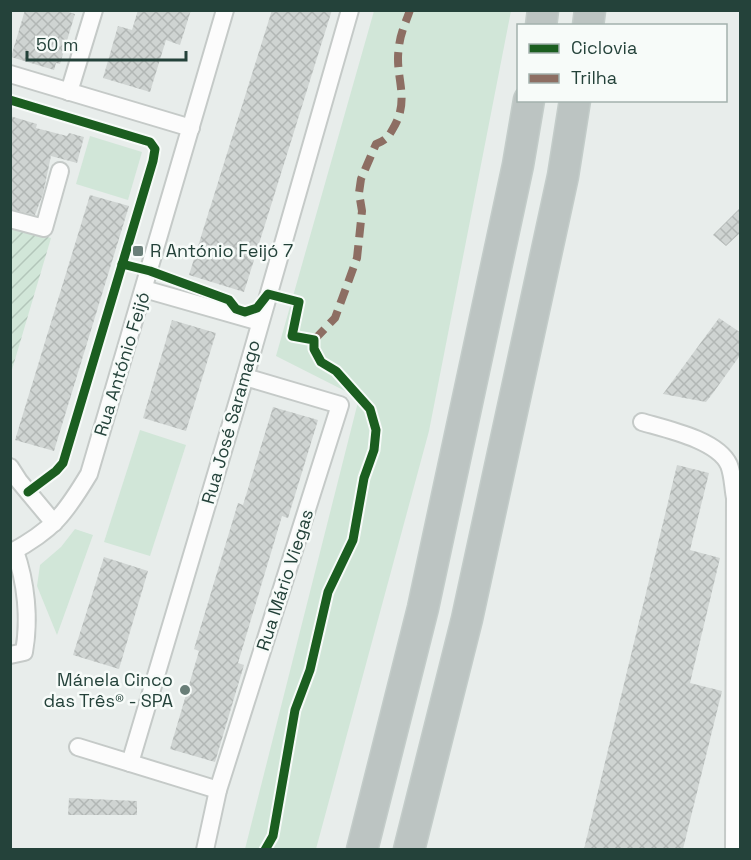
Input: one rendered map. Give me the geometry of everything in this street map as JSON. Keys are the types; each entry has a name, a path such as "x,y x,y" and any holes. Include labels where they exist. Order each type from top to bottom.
{"highway":[{"path":"362,849 423,608 518,165 529,102"},
{"path":"409,849 467,620 560,188 575,102"}],"street":[{"path":"69,92 94,10"},
{"name":"Rua António Feijó","path":"13,552 42,535 69,508 89,474 225,10"},
{"name":"Rua José Saramago","path":"130,763 245,377 350,10"},
{"path":"10,74 191,128"},
{"path":"10,219 44,228 60,171"},
{"path":"144,289 260,322"},
{"name":"Rua Mário Viegas","path":"205,849 218,790 340,405 245,377"},
{"path":"642,422 681,433 709,445 729,464 735,498 734,849"},
{"path":"10,467 54,523"},
{"path":"10,655 24,652 27,639 24,575 13,552"},
{"path":"78,747 218,790"}],"green space":[{"path":"374,11 511,11 429,431 316,849 245,849 359,398 276,356"},
{"path":"90,136 142,152 128,200 76,184"},
{"path":"11,227 51,238 11,373"},
{"path":"140,430 186,445 150,556 104,542"},
{"path":"75,529 93,535 57,635 37,586 40,565 61,547"}],"building":[{"path":"25,10 62,10 75,14 60,64 56,63 54,70 11,57"},
{"path":"138,10 191,10 180,45 166,40 150,92 103,78 118,26 132,30"},
{"path":"272,10 332,10 244,292 189,275"},
{"path":"10,116 37,124 36,128 67,136 69,133 84,137 77,163 51,156 43,194 35,215 10,209"},
{"path":"90,195 129,206 54,451 15,440"},
{"path":"741,207 741,232 726,246 713,235"},
{"path":"719,318 741,333 741,354 713,393 706,402 663,394"},
{"path":"172,320 216,333 186,431 143,418"},
{"path":"273,407 318,420 288,518 282,516 238,663 244,665 215,762 170,749 199,651 194,649 238,503 243,505"},
{"path":"677,465 709,473 690,550 720,558 690,683 722,691 683,849 584,849"},
{"path":"104,557 148,571 119,669 73,655"},
{"path":"69,798 137,801 137,815 68,815"}],"marked path":[{"path":"314,340 335,318 357,258 362,211 359,193 361,179 376,144 389,135 399,115 402,95 398,67 399,47 410,10"}],"cycle path":[{"path":"10,100 150,142 155,149 63,463 28,492"},
{"path":"122,264 150,271 229,300 236,309 245,312 257,308 268,294 299,302 292,336 314,340 314,349 321,362 336,371 370,409 376,430 374,450 364,478 353,540 328,592 310,670 295,710 273,836 265,850"}],"place":[{"name":"R António Feijó 7","path":"138,251"},
{"name":"Mánela Cinco das Três® - SPA","path":"185,690"}]}
